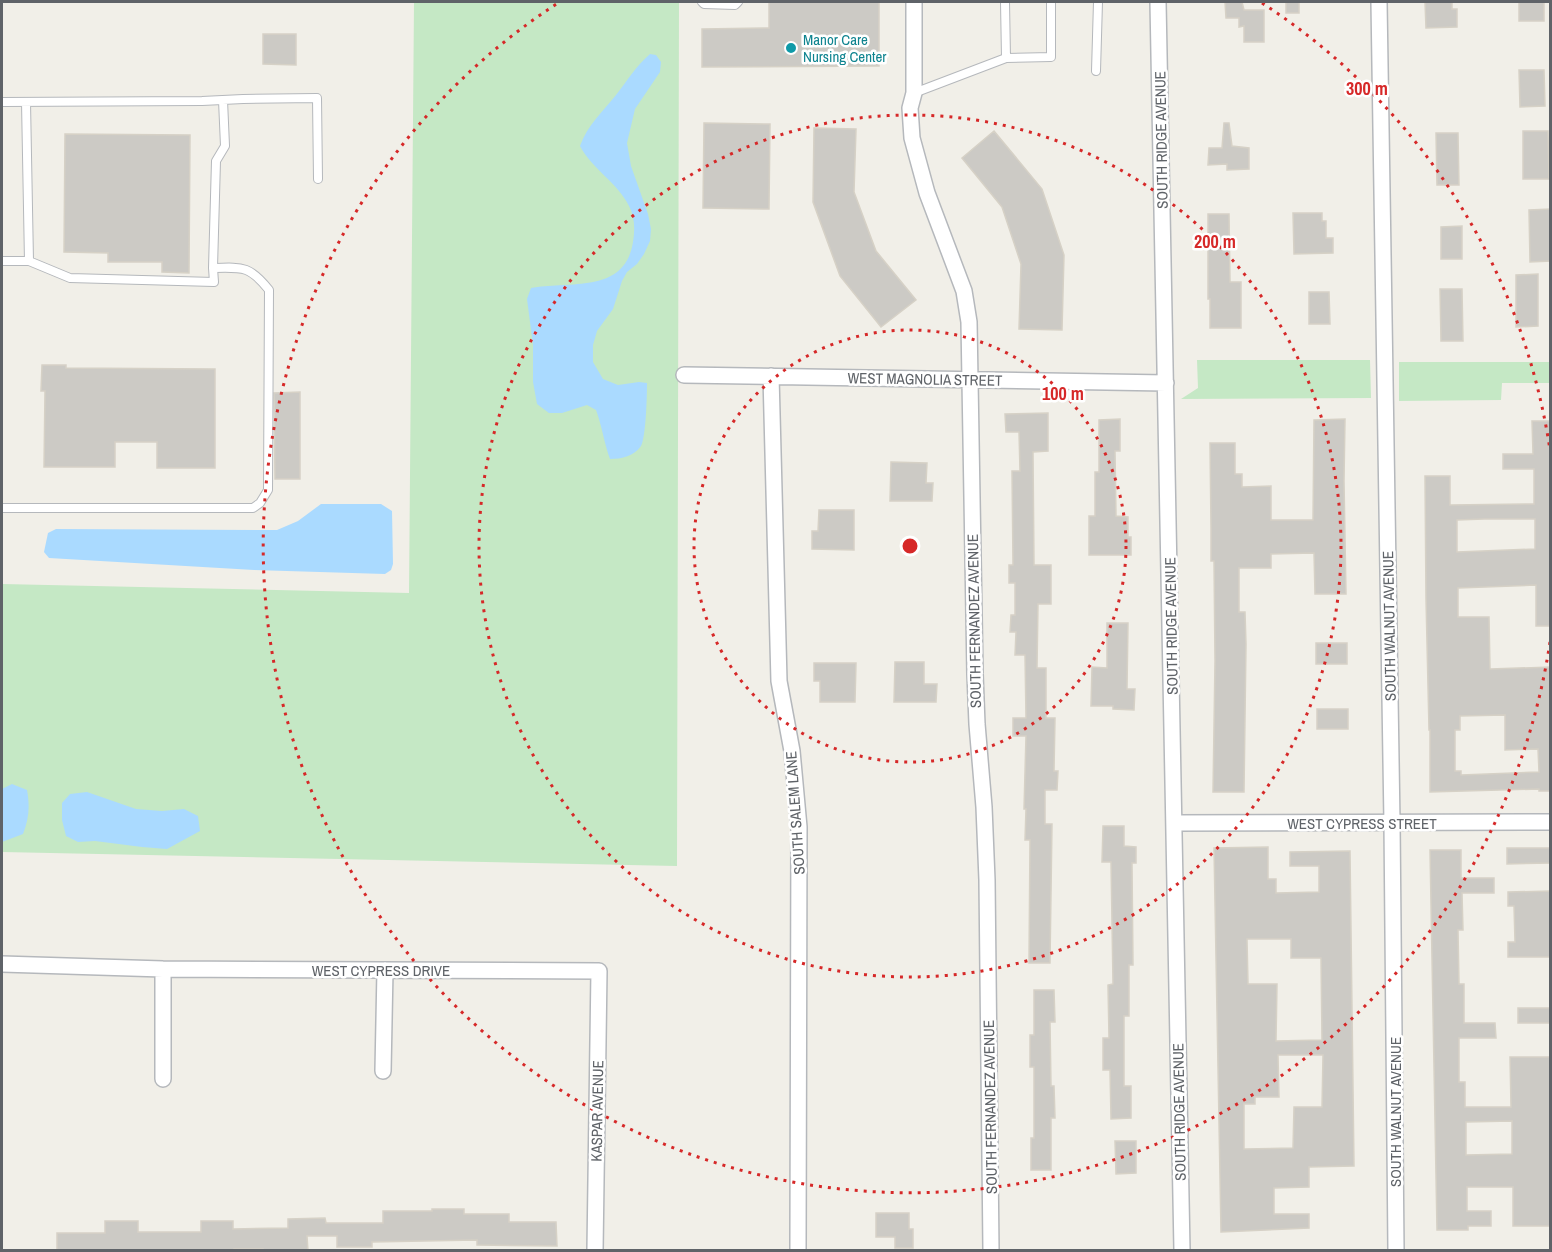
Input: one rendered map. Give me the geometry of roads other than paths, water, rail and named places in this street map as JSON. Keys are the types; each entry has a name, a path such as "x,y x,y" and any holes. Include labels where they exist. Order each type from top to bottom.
{"street":[{"name":"SOUTH FERNANDEZ AVENUE","path":"914,2 914,93 910,108 912,138 927,193 964,291 969,322 975,674 987,880 991,1251"},
{"name":"SOUTH RIDGE AVENUE","path":"1158,2 1182,1251"},
{"name":"SOUTH WALNUT AVENUE","path":"1379,2 1392,823 1396,1251"},
{"name":"WEST MAGNOLIA STREET","path":"684,375 1166,383"},
{"name":"SOUTH SALEM LANE","path":"771,376 779,681 797,787 799,827 798,1251"},
{"name":"WEST CYPRESS STREET","path":"1174,823 1551,822"},
{"name":"WEST CYPRESS DRIVE","path":"2,964 163,969 599,971"},
{"path":"163,969 163,1079"},
{"path":"383,1071 385,970"},
{"name":"KASPAR AVENUE","path":"595,1251 599,971"}],"lane":[{"path":"702,2 704,4 735,5 738,2"},
{"path":"1005,2 1006,58"},
{"path":"914,93 1006,58 1051,57 1051,2"},
{"path":"1096,71 1098,2"},
{"path":"2,102 317,98 318,179"},
{"path":"2,261 29,261 70,279 214,282 216,161 225,146 223,100"},
{"path":"26,102 29,261"},
{"path":"2,508 253,508 260,503 268,490 269,290 257,275 238,267 213,268"}],"water":[{"path":"650,54 656,55 661,62 660,72 635,109 627,143 631,166 648,214 651,229 650,241 637,264 627,272 622,281 613,309 597,331 593,345 593,362 603,379 618,385 647,383 645,425 643,441 635,452 610,459 596,410 587,405 562,413 549,413 537,404 533,382 533,345 527,299 531,288 594,282 607,278 619,270 628,259 634,233 631,210 624,197 591,162 580,146 596,119"},
{"path":"321,504 381,504 392,511 393,564 391,570 385,574 254,570 49,558 44,552 48,533 56,529 277,530 298,521"},
{"path":"12,784 27,790 28,818 23,834 2,842 2,789"},
{"path":"87,792 136,809 162,811 184,809 198,816 200,831 167,849 95,841 78,842 66,836 62,820 62,803 70,794"}],"place":[{"name":"Manor Care Nursing Center","path":"791,48"}]}
